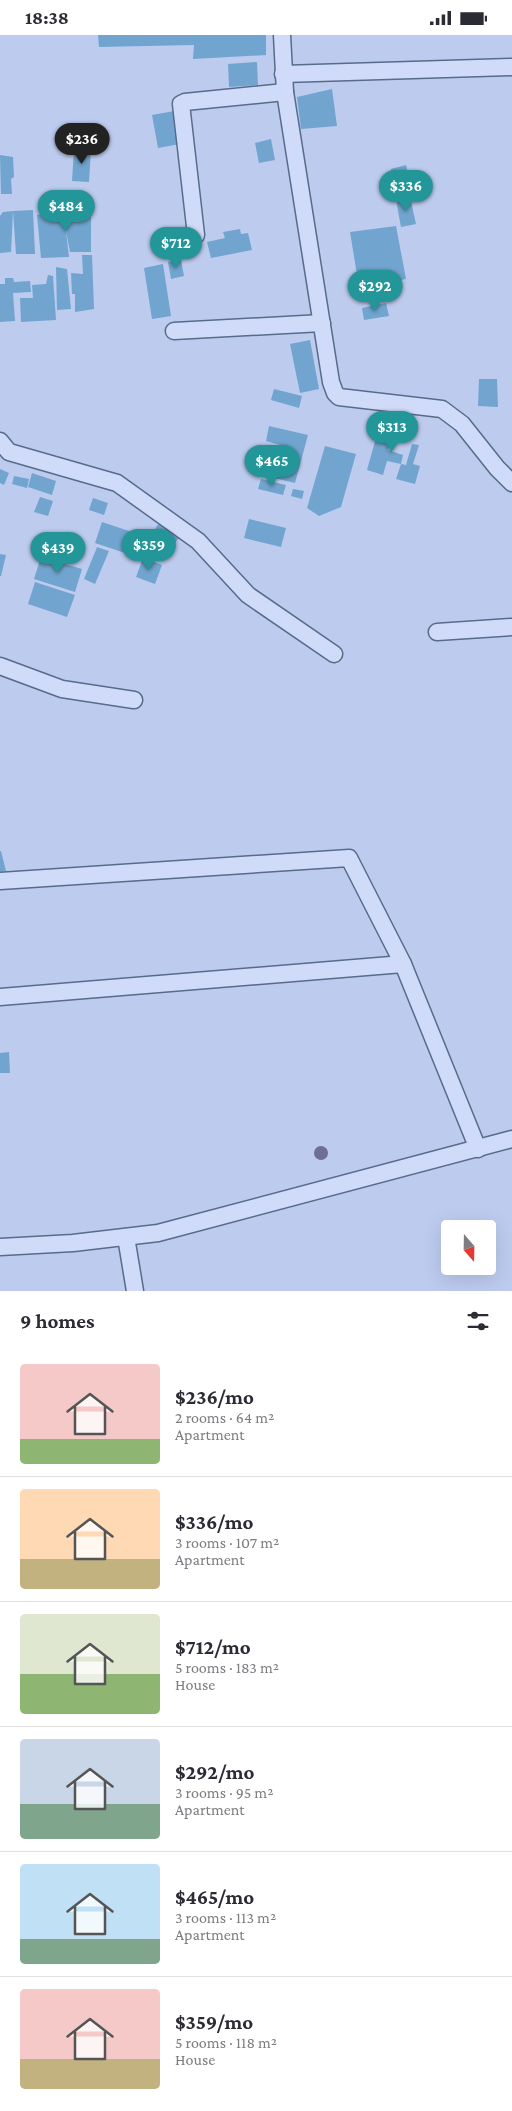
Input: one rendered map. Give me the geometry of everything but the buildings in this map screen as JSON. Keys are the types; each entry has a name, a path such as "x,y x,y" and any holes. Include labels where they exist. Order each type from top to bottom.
{"street":[{"path":"282,35 285,92 335,393 339,397 442,409 462,424 497,468 512,483"},
{"path":"283,74 512,67"},
{"path":"196,235 181,104 185,102 285,92"},
{"path":"174,331 322,323"},
{"path":"0,441 9,452 117,483 198,541 248,595 334,654"},
{"path":"437,632 512,627"},
{"path":"0,666 62,689 134,700"},
{"path":"0,881 349,858 403,964 478,1149"},
{"path":"0,997 403,964"},
{"path":"0,1247 73,1243 158,1233 512,1139"},
{"path":"126,1237 135,1291"}]}
